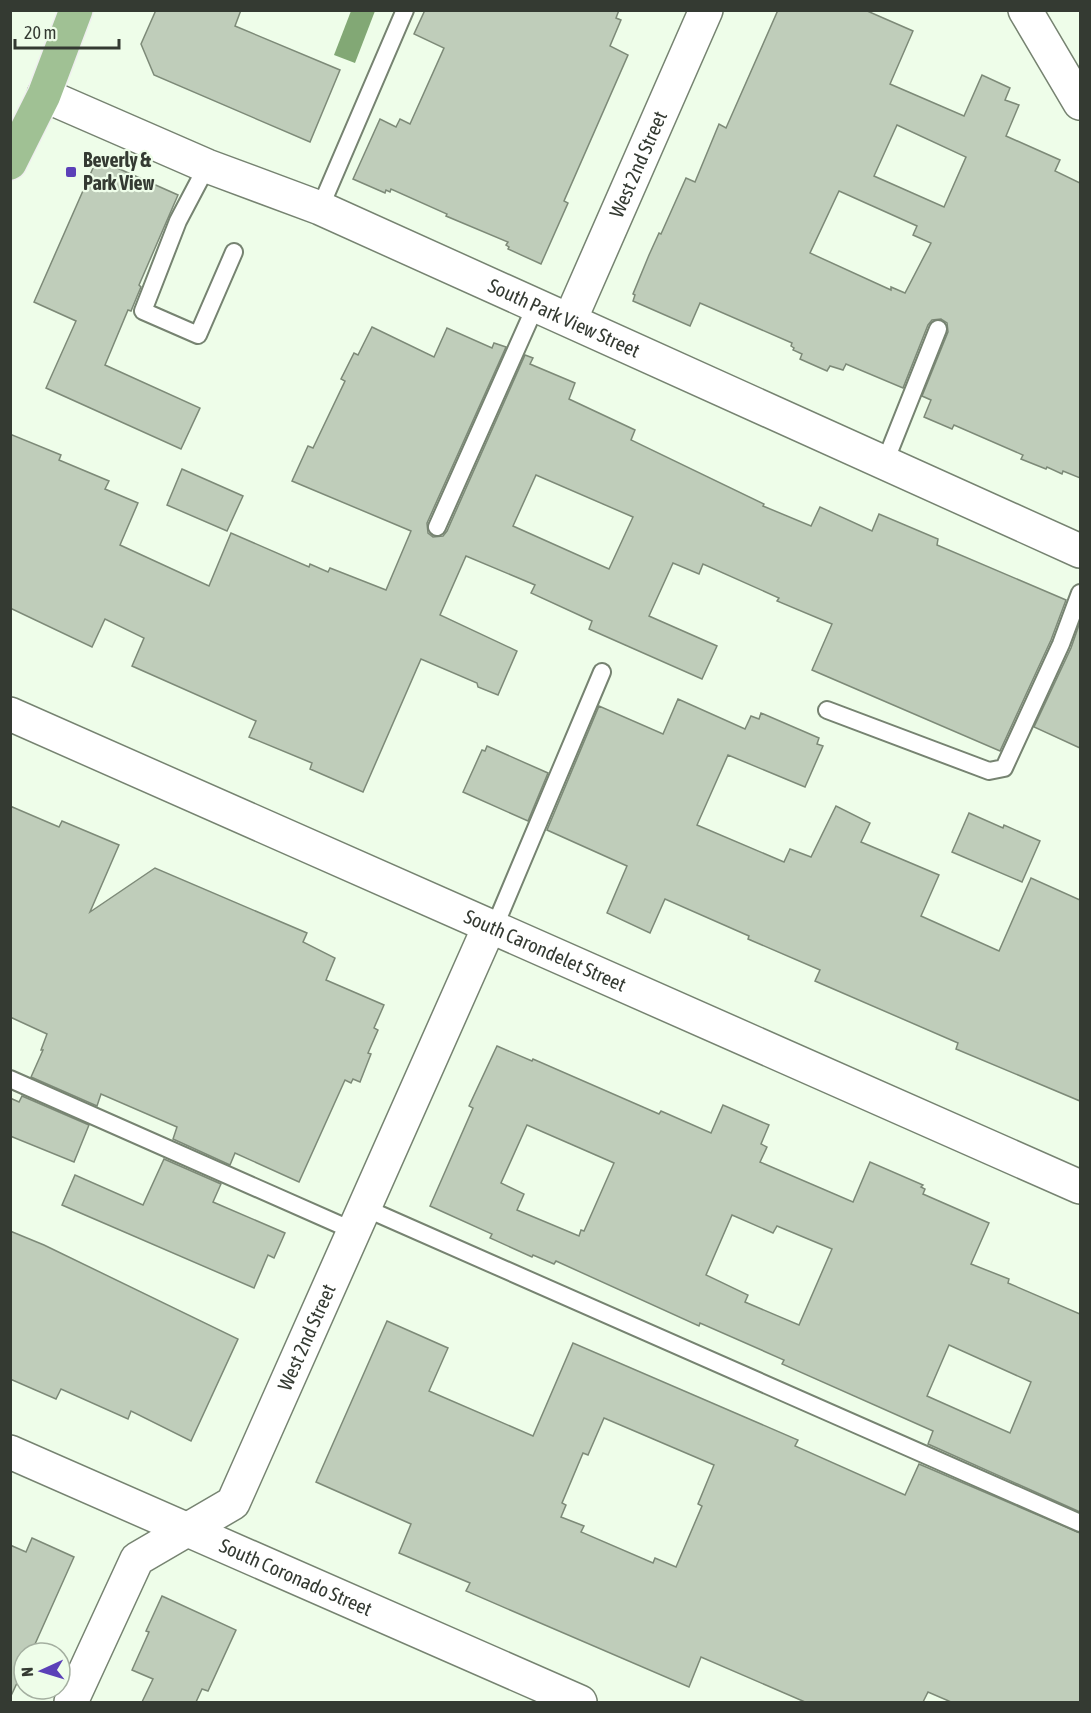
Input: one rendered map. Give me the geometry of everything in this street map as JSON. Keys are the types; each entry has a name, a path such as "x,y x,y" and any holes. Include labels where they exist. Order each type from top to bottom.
{"main road":[{"path":"10,163 44,95 76,10"}],"street":[{"name":"West 2nd Street","path":"570,320 706,10"},
{"path":"1025,10 1080,103"},
{"name":"South Park View Street","path":"44,95 207,166 320,208 1080,551"},
{"name":"South Carondelet Street","path":"10,714 1080,1184"},
{"name":"West 2nd Street","path":"70,1702 137,1559 232,1503 491,927"},
{"name":"South Coronado Street","path":"10,1452 580,1702"}],"lane":[{"path":"320,208 405,10"},
{"path":"207,166 178,221 143,311 198,334 234,252"},
{"path":"437,527 536,305"},
{"path":"885,462 938,329"},
{"path":"827,710 989,771 1004,768 1060,644 1080,593"},
{"path":"491,927 602,672"},
{"path":"10,1079 253,1188 359,1219 1080,1523"}],"shaded area":[{"path":"351,11 375,11 355,63 334,55"}],"building":[{"path":"156,10 241,10 235,26 340,70 310,142 154,75 141,44"},
{"path":"425,10 619,10 616,18 621,20 610,46 628,55 564,201 568,203 541,264 508,249 506,245 508,242 446,216 447,214 391,189 390,192 386,190 385,193 353,179 380,119 396,127 400,119 410,124 444,48 414,34"},
{"path":"778,10 865,10 913,31 890,84 964,116 982,75 1010,88 1005,100 1019,105 1006,136 1060,160 1055,171 1080,183 1080,478 1063,471 1062,474 1047,467 1046,469 1021,459 1023,455 954,425 952,429 924,417 931,400 922,396 948,332 947,323 941,319 932,320 928,325 903,388 846,364 843,370 830,366 827,371 800,359 802,354 793,350 792,343 700,303 690,326 633,301 635,295 633,294 649,255 686,178 695,182 719,124 726,128","holes":["897,125 966,157 944,207 874,176","839,191 917,226 913,235 931,243 905,293 891,287 891,290 810,253"]},
{"path":"97,159 178,195 139,285 141,287 131,311 128,310 105,365 200,408 181,449 46,388 76,321 34,302"},
{"path":"372,327 434,357 447,328 492,348 494,343 506,347 427,523 428,533 433,537 443,536 447,531 525,355 533,358 530,364 575,383 569,399 635,430 631,440 764,504 763,506 811,526 820,507 872,531 879,514 938,539 937,545 1066,600 1051,640 1000,751 812,670 832,624 777,601 779,598 703,564 699,574 673,563 649,616 717,646 702,679 589,629 592,621 531,593 535,585 466,556 440,615 517,651 498,695 478,687 477,683 421,659 363,792 310,769 312,763 249,737 256,721 132,666 144,638 105,619 92,647 10,608 10,434 61,455 59,460 109,481 105,489 138,503 120,545 209,586 231,533 309,567 310,564 328,572 330,568 386,590 411,531 292,481 308,446 313,448 345,381 341,379 354,353 358,355","holes":["536,475 633,517 609,569 513,526"]},
{"path":"182,469 243,496 227,531 167,505"},
{"path":"1080,622 1080,748 1034,727 1071,648"},
{"path":"678,699 745,729 751,716 759,719 761,713 819,738 817,744 823,746 805,787 728,755 697,825 784,862 790,849 811,857 836,806 870,823 861,842 939,875 921,916 999,951 1031,878 1080,900 1080,1101 956,1049 958,1043 815,981 820,970 748,939 749,936 665,899 650,933 607,913 627,866 547,830 599,706 663,734"},
{"path":"487,746 548,773 528,821 463,792 482,750 485,751"},
{"path":"10,806 59,827 62,821 119,845 90,912 155,868 307,933 303,942 335,958 326,980 384,1005 374,1028 378,1030 368,1053 371,1054 360,1082 353,1079 351,1083 345,1080 299,1182 235,1153 230,1165 173,1139 177,1127 101,1094 97,1106 31,1077 43,1050 41,1050 47,1034 10,1017"},
{"path":"969,813 1040,841 1022,882 952,852"},
{"path":"497,1046 532,1061 533,1059 659,1114 661,1111 711,1133 723,1105 769,1125 761,1144 767,1147 760,1162 853,1202 870,1162 923,1185 921,1187 925,1189 923,1194 989,1223 971,1264 1009,1279 1008,1283 1080,1314 1080,1512 928,1444 933,1431 782,1364 784,1360 700,1323 699,1326 556,1261 554,1264 533,1255 532,1257 490,1238 492,1234 430,1206 473,1108 469,1106","holes":["527,1125 614,1163 584,1231 581,1230 579,1236 517,1210 524,1194 501,1183","732,1215 773,1233 777,1226 832,1249 799,1325 745,1302 748,1295 706,1275","949,1345 1031,1382 1010,1433 927,1396"]},
{"path":"22,1096 89,1125 74,1162 10,1136 10,1098 19,1102"},
{"path":"164,1159 221,1184 213,1202 285,1233 274,1258 268,1255 254,1288 62,1205 75,1175 143,1205"},
{"path":"10,1231 44,1245 238,1339 191,1441 131,1411 128,1419 61,1389 56,1399 10,1379"},
{"path":"387,1321 448,1348 429,1391 533,1436 573,1343 798,1440 795,1446 905,1495 919,1464 1080,1533 1080,1702 951,1702 928,1692 923,1702 805,1702 701,1657 689,1687 466,1591 470,1583 399,1553 411,1524 316,1482","holes":["604,1418 714,1465 698,1504 702,1506 676,1567 655,1558 653,1563 581,1532 584,1526 561,1517 566,1505 562,1503 583,1453 588,1455"]},
{"path":"32,1538 74,1557 36,1641 12,1641 12,1694 10,1698 10,1545 26,1552"},
{"path":"162,1596 236,1630 208,1691 202,1689 196,1702 142,1702 153,1679 132,1670"}],"place":[{"name":"Beverly & Park View","path":"71,172"}]}
